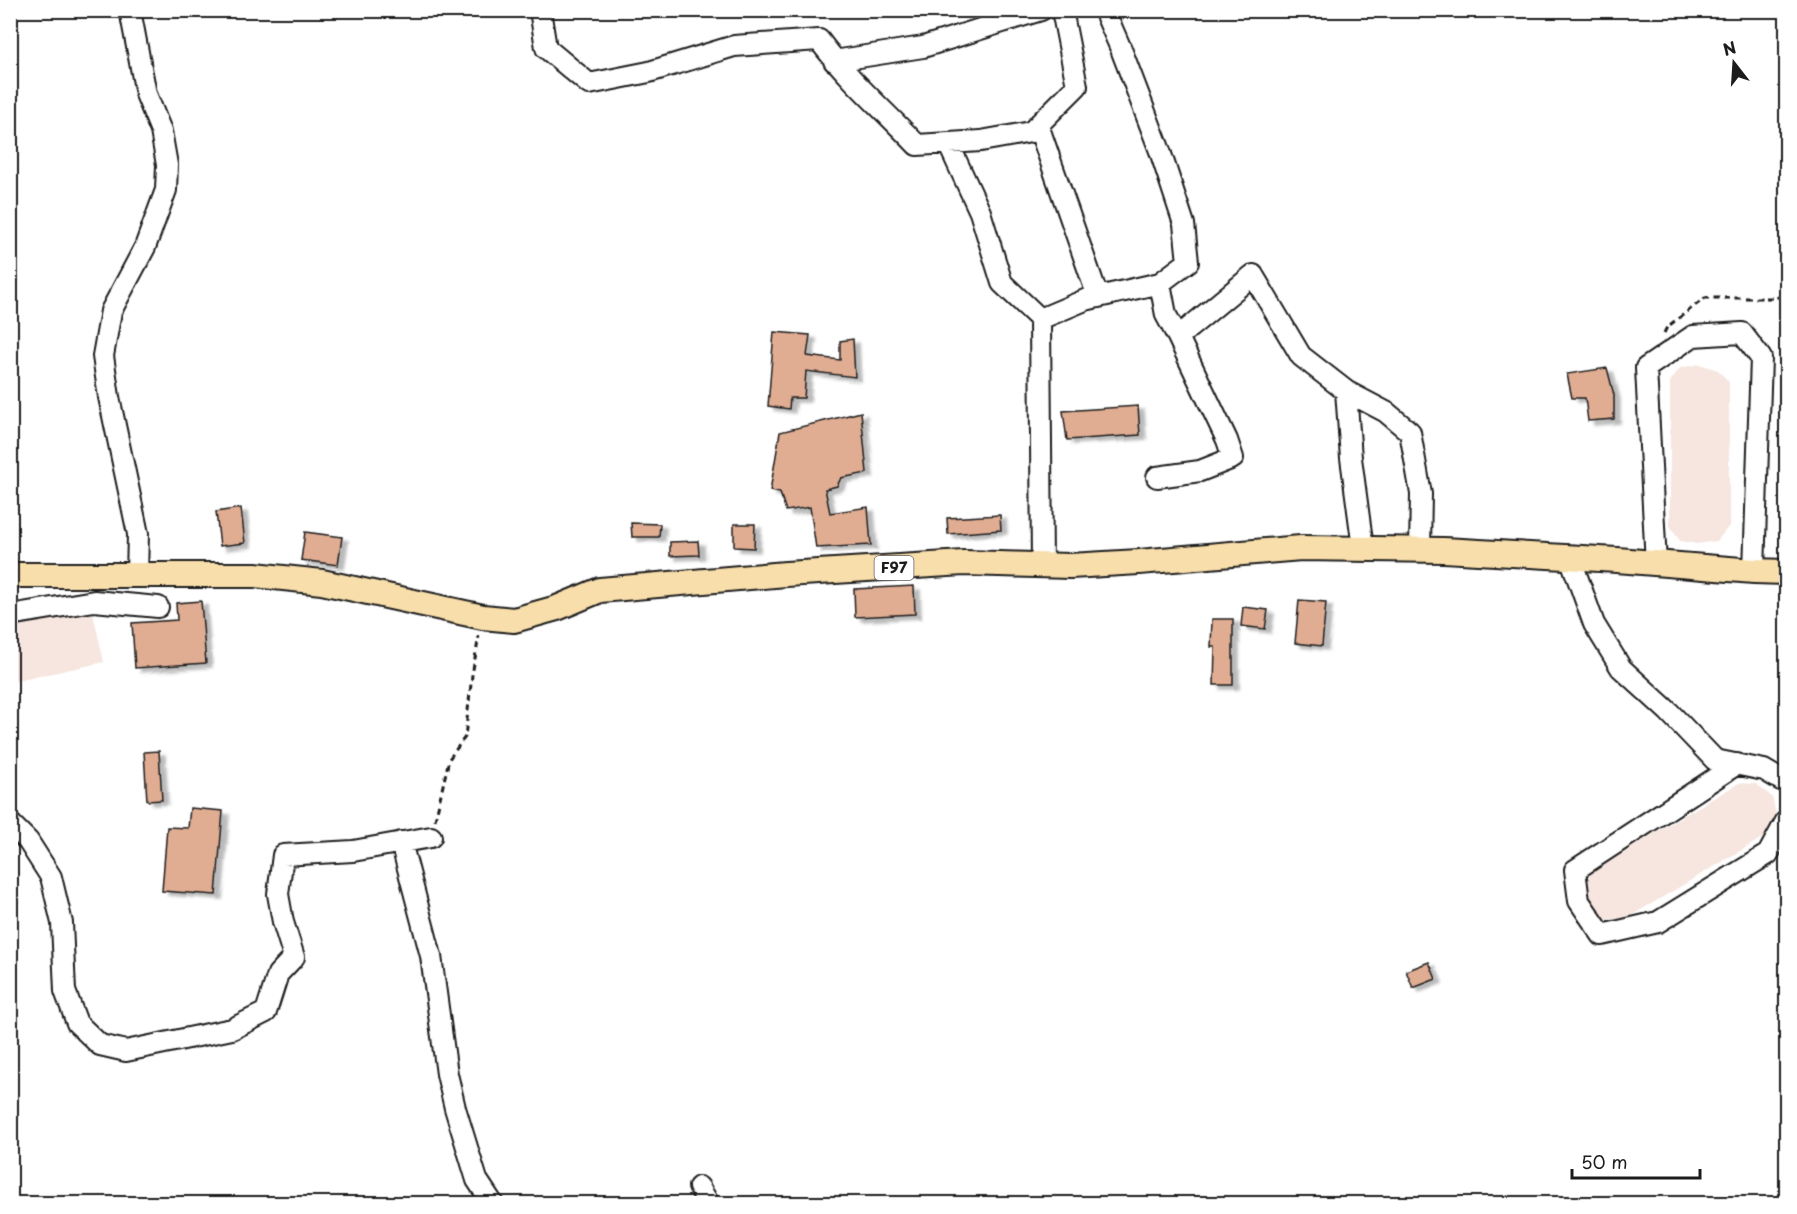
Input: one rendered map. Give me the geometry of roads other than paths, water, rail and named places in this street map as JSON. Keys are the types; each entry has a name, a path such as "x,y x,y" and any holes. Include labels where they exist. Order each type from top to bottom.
{"main road":[{"name":"F97","path":"10,575 255,575 322,582 483,617 514,620 556,608 600,590 786,574 964,563 1070,566 1301,548 1420,549 1786,572"}],"street":[{"path":"130,10 146,94 161,131 167,165 166,190 145,247 111,311 103,356 109,398 138,534 137,575"},
{"path":"540,10 546,48 589,84 649,72 734,46 819,40 834,61 917,145 981,141 1031,132 1077,86 1062,10"},
{"path":"834,61 923,47 1041,10"},
{"path":"1040,319 1085,300 1160,283 1188,262 1184,224 1160,151 1104,10"},
{"path":"1038,125 1098,297"},
{"path":"948,143 980,212 1002,283 1040,319 1042,564"},
{"path":"1178,337 1253,275 1301,357 1346,391 1386,412 1410,432 1421,494 1420,549"},
{"path":"1157,477 1200,471 1233,458 1227,440 1166,315 1160,283"},
{"path":"1656,565 1646,368 1693,336 1743,333 1761,358 1754,571"},
{"path":"1346,391 1351,458 1363,548"},
{"path":"1570,557 1593,624 1621,668 1669,712 1714,760 1764,770 1786,783"},
{"path":"10,615 94,601 158,607"},
{"path":"1737,764 1575,870 1579,901 1602,935 1658,922 1768,854 1786,821"},
{"path":"10,823 28,841 51,877 62,923 65,991 77,1023 100,1045 126,1051 232,1029 266,1012 278,974 294,957 283,922 278,894 283,855 353,851 431,837"},
{"path":"401,842 430,956 447,1074 455,1108 477,1180 493,1203"}]}
